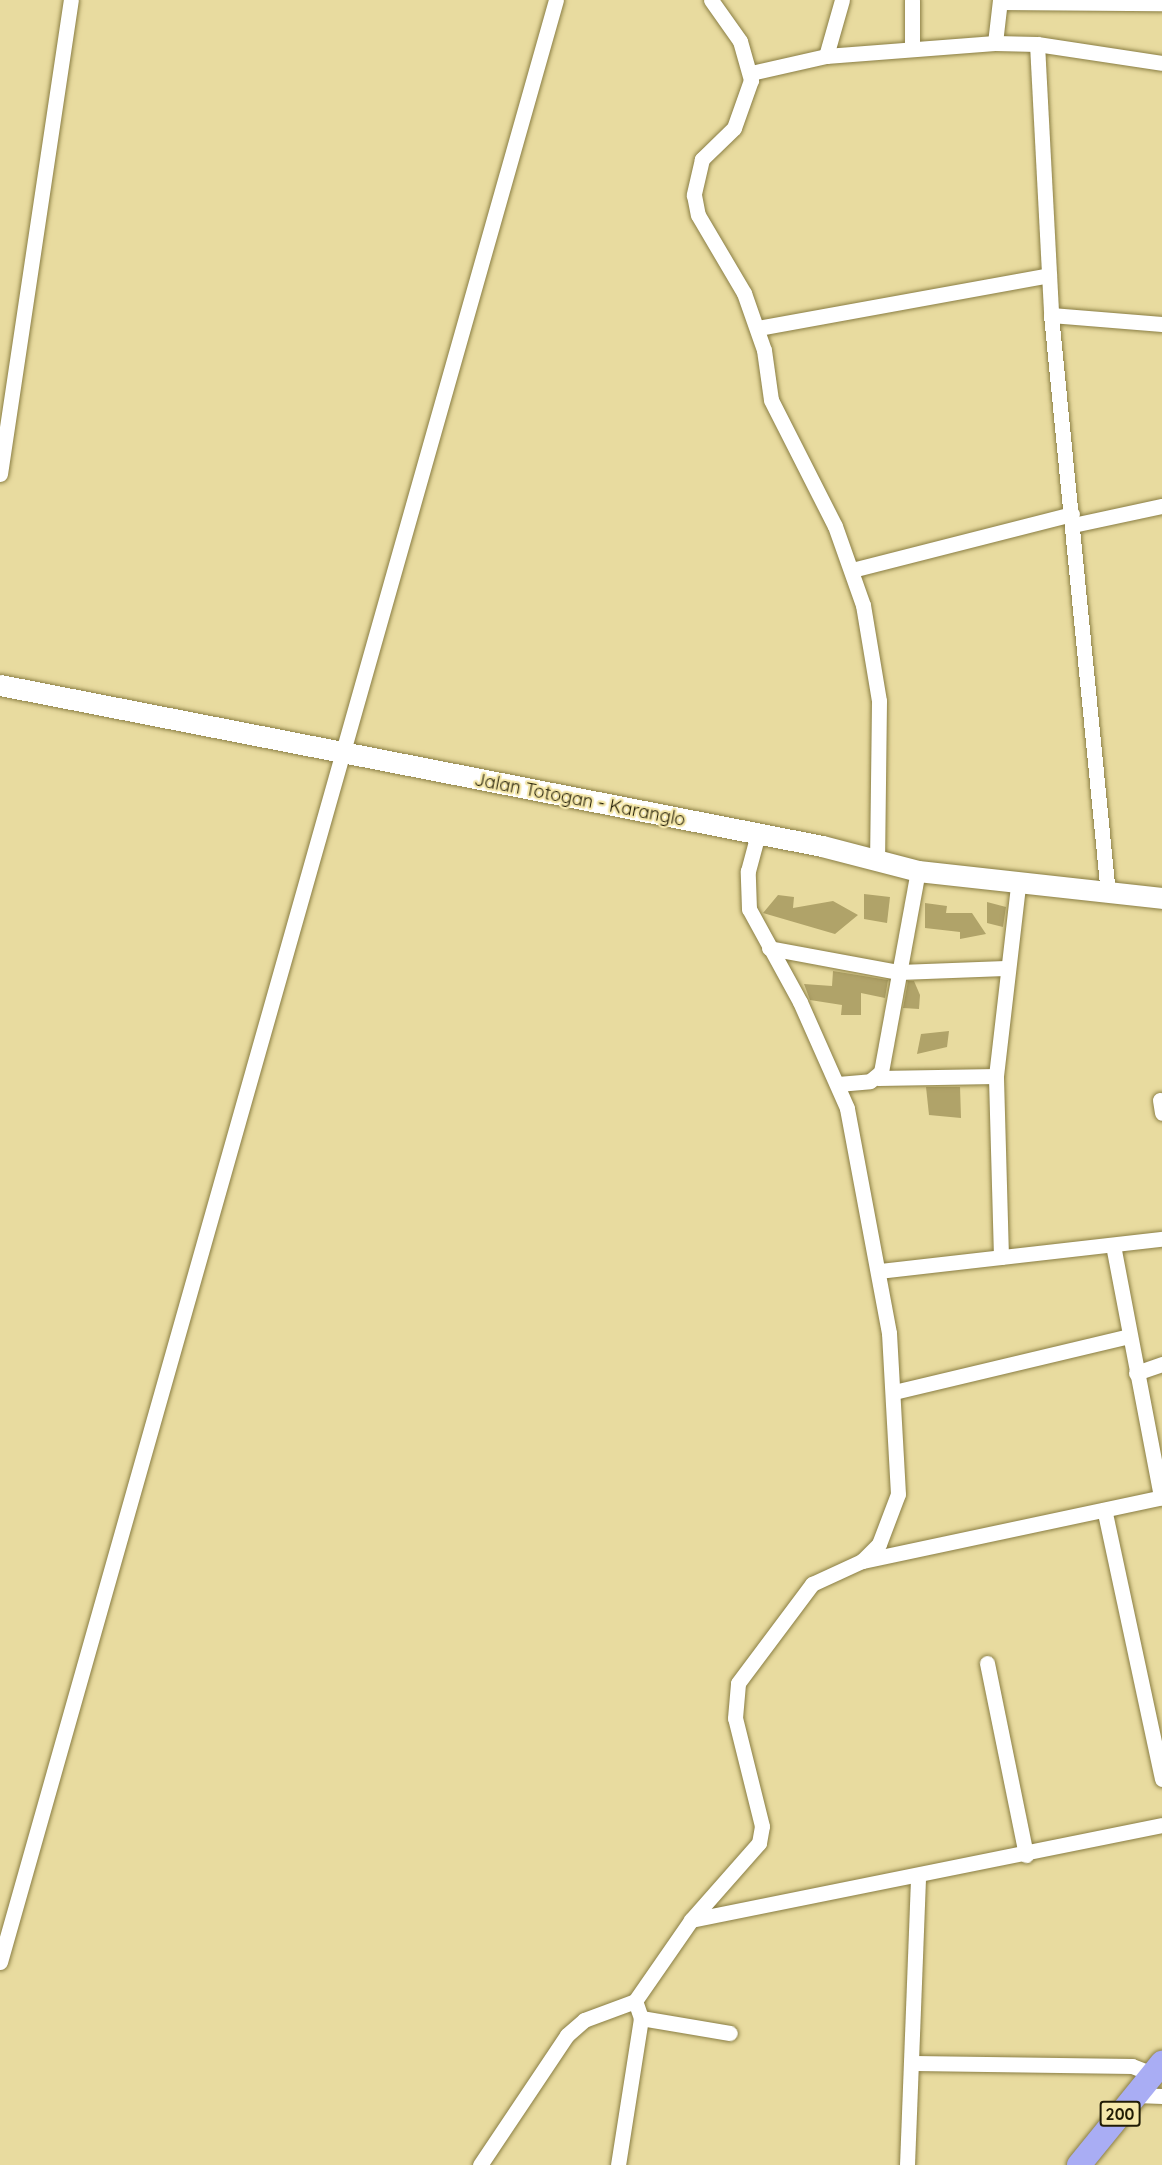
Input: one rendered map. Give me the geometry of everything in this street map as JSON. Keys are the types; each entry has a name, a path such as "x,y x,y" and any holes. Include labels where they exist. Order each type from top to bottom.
{"main road":[{"name":"Jalan Totogan - Karanglo","path":"0,685 758,834 918,871 1018,885 1162,898"},
{"name":"200","path":"1079,2165 1157,2068"}],"street":[{"path":"0,474 71,0"},
{"path":"0,1962 347,752 400,533 556,0"},
{"path":"711,0 737,36 751,73 744,110 734,128 702,159 694,195 698,215 758,328 771,400 852,570 877,669 877,861"},
{"path":"826,56 842,0"},
{"path":"912,0 912,47"},
{"path":"995,44 1000,1 1162,3"},
{"path":"751,73 826,56 912,47 995,44 1037,44 1162,63"},
{"path":"1037,44 1051,315 1073,520 1108,894"},
{"path":"758,328 1049,275"},
{"path":"1051,315 1162,324"},
{"path":"852,570 1073,520 1162,506"},
{"path":"758,834 746,896 769,948 838,1084 879,1272 894,1392 898,1494 889,1526 862,1562"},
{"path":"878,1078 918,871"},
{"path":"1001,1257 996,1076 1005,968 1018,885"},
{"path":"769,948 899,972 1005,968"},
{"path":"838,1084 878,1078 996,1076"},
{"path":"879,1272 1162,1239"},
{"path":"480,2165 567,2035 584,2020 635,2001 691,1920 759,1843 762,1826 735,1718 738,1683 812,1584 862,1562 1106,1513 1162,1497 1113,1245"},
{"path":"894,1392 1129,1336"},
{"path":"1137,1373 1162,1364"},
{"path":"1106,1513 1162,1779"},
{"path":"987,1664 1026,1855"},
{"path":"691,1920 1026,1855 1162,1825"},
{"path":"907,2165 914,2063 918,1876"},
{"path":"618,2165 641,2018 635,2001"},
{"path":"641,2018 730,2033"},
{"path":"914,2063 1157,2068"},
{"path":"1136,2095 1162,2096"}],"building":[{"path":"864,894 890,897 887,923 864,919"},
{"path":"778,895 794,897 793,908 833,901 858,915 835,934 763,913"},
{"path":"987,902 1006,907 1003,927 987,923"},
{"path":"925,903 947,906 946,913 972,913 986,934 960,939 960,932 925,928"},
{"path":"833,971 888,980 885,998 861,993 861,1015 841,1015 842,1005 810,1000 804,984 832,986"},
{"path":"908,981 914,981 920,995 919,1009 903,1008"},
{"path":"949,1031 947,1047 917,1054 921,1034"},
{"path":"926,1087 960,1087 961,1118 929,1115"}]}
